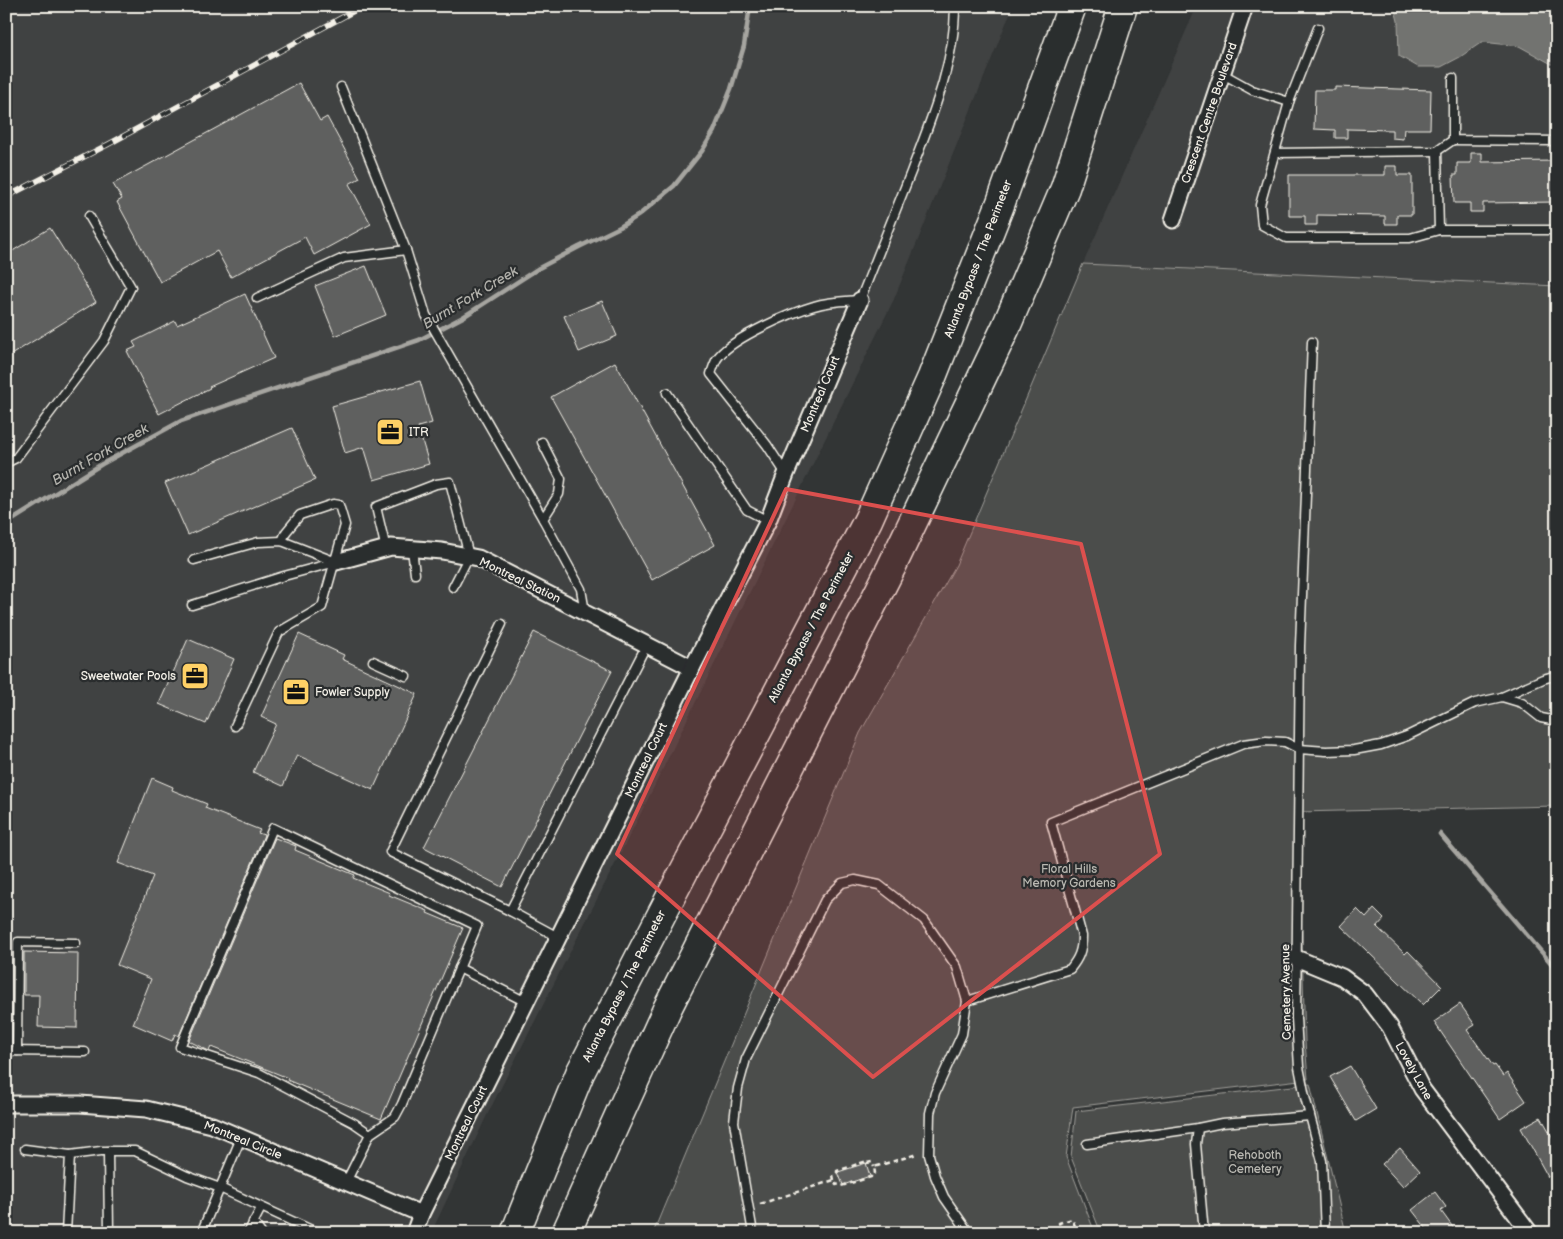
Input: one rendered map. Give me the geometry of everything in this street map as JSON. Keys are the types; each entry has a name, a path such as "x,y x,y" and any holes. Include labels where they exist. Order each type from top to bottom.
{"highway":[{"name":"Atlanta Bypass / The Perimeter","path":"515,1233 580,1072 868,520 932,377 1003,196 1072,6"},
{"path":"566,1233 667,1009 891,568 1006,327 1065,188 1123,6"},
{"path":"580,1233 601,1158"}],"street":[{"name":"Crescent Centre Boulevard","path":"1173,220 1245,6"},
{"name":"Montreal Court","path":"421,1214 692,668 768,521 860,300"},
{"name":"Montreal Station","path":"336,562 391,547 442,551 478,558 692,668"},
{"name":"Lovely Lane","path":"1296,958 1342,978 1365,994 1390,1027 1422,1089 1530,1233"},
{"name":"Montreal Circle","path":"6,1104 80,1104 146,1109 212,1125 421,1214"},
{"path":"414,1233 421,1214"}],"lane":[{"path":"786,474 767,445 711,374 718,357 741,339 768,325 815,305 860,300 927,130 948,65 955,25 955,6"},
{"path":"1318,28 1289,102 1260,205 1262,225 1286,238 1410,238 1438,230 1557,230"},
{"path":"1222,74 1252,90 1289,102"},
{"path":"1453,78 1453,140"},
{"path":"341,87 406,250 428,320 543,519 581,589 585,612"},
{"path":"1275,153 1437,151 1453,140 1557,141"},
{"path":"1437,151 1438,230"},
{"path":"6,464 16,458 104,341 132,287 89,216"},
{"path":"257,298 344,258 406,250"},
{"name":"Cemetery Avenue","path":"1312,342 1300,646 1296,1018 1299,1067 1322,1161 1325,1233"},
{"path":"667,393 747,510 768,521"},
{"path":"542,442 561,479 560,494 543,519"},
{"path":"386,549 376,507 436,484 450,482 469,556 453,587"},
{"path":"234,726 280,632 322,607 345,525 339,505 333,504 300,515 286,532 282,541"},
{"path":"194,560 258,542 282,541 336,562"},
{"path":"412,549 415,574"},
{"path":"192,606 284,576 336,562"},
{"path":"502,624 390,852 510,911 558,938"},
{"path":"510,911 647,644"},
{"path":"373,661 406,676"},
{"path":"967,1001 1070,969 1078,960 1082,948 1082,936 1051,822 1243,744 1266,740 1285,742 1299,749 1326,751 1354,750 1381,745 1408,736 1475,702 1502,697 1543,679 1557,677"},
{"path":"1502,697 1522,703 1541,718 1557,721"},
{"path":"346,1182 370,1134 395,1116 402,1104 477,926 273,828 180,1047 259,1073 354,1123 370,1134"},
{"path":"753,1233 734,1122 738,1088 746,1059 825,900 842,883 855,880 879,885 924,920 957,967 967,1001 962,1034 935,1093 930,1113 929,1150 934,1176 944,1196 969,1233"},
{"path":"17,1051 18,942 76,943"},
{"path":"459,968 526,1002"},
{"path":"6,1051 85,1052"},
{"path":"1087,1144 1222,1123 1310,1116"},
{"path":"1198,1128 1196,1144 1204,1233"},
{"path":"201,1233 241,1138"},
{"path":"25,1150 70,1155 108,1151 136,1151 187,1176 220,1188 318,1233"},
{"path":"108,1151 109,1233"},
{"path":"66,1233 70,1155"},
{"path":"248,1233 261,1208"},
{"path":"253,1222 261,1233"}],"path":[{"path":"874,1167 929,1150"},
{"path":"867,1161 867,1163 872,1162 874,1167 875,1173 870,1175 871,1177 841,1186 840,1184 836,1186 834,1180 832,1175 837,1173 836,1171 867,1161"},
{"path":"749,1208 834,1180"},
{"path":"1063,1233 1060,1224 1072,1219 1078,1233"}],"highlighted area":[{"path":"786,489 1081,544 1160,854 873,1077 617,854"}],"shaded area":[{"path":"6,6 1013,6 894,299 647,801 487,1115 431,1233 6,1233"},
{"path":"1197,6 1557,6 1557,286 1083,264"},
{"path":"1394,6 1557,6 1557,67 1519,46 1482,42 1441,67 1418,67 1399,56 1398,21"}],"green space":[{"name":"Floral Hills Memory Gardens","path":"1083,264 1557,286 1557,806 1298,812 1305,1042 1308,1079 1073,1107 1066,1157 1095,1233 653,1233 860,733 956,565"},
{"name":"Rehoboth Cemetery","path":"1310,1084 1346,1233 1101,1233 1071,1157 1076,1111"}],"building":[{"path":"299,83 320,121 327,117 360,178 349,184 371,224 314,255 305,237 231,277 217,251 160,282 117,202 122,199 113,184"},
{"path":"1335,87 1431,90 1430,129 1404,129 1403,139 1392,138 1392,130 1347,129 1347,138 1335,138 1335,130 1314,129 1315,90 1335,90"},
{"path":"1471,153 1482,153 1482,162 1557,161 1557,202 1483,203 1483,212 1470,212 1470,203 1454,203 1453,175 1457,175 1457,163 1471,163"},
{"path":"1385,166 1397,166 1397,175 1412,175 1412,215 1397,215 1397,224 1385,224 1385,216 1317,215 1317,225 1305,225 1305,216 1289,216 1289,175 1385,175"},
{"path":"50,228 96,302 6,358 6,255"},
{"path":"366,266 386,315 335,336 315,286"},
{"path":"245,294 274,358 209,387 159,414 127,351 136,347 133,342 175,321 177,325"},
{"path":"602,301 617,336 579,352 564,316"},
{"path":"615,362 715,545 652,580 551,397"},
{"path":"420,381 432,423 418,427 429,464 374,480 364,447 345,453 332,406"},
{"path":"292,428 315,480 188,535 165,483"},
{"path":"534,632 612,671 502,887 424,847"},
{"path":"299,634 344,655 342,659 417,694 373,790 297,755 283,786 253,772 276,724 261,717"},
{"path":"188,639 234,659 206,724 159,704"},
{"path":"152,778 173,787 172,790 207,804 205,808 260,830 258,833 264,835 179,1036 175,1034 172,1041 133,1024 151,979 117,965 153,876 118,863"},
{"path":"275,838 296,846 295,850 355,875 353,878 390,893 389,895 463,928 381,1119 287,1080 288,1078 211,1047 209,1051 189,1041"},
{"path":"1357,909 1366,918 1374,909 1384,919 1377,927 1405,954 1408,951 1442,986 1423,1005 1341,926"},
{"path":"24,952 78,953 77,1028 38,1027 39,995 24,995"},
{"path":"1460,1004 1475,1025 1467,1030 1493,1066 1495,1065 1503,1076 1507,1073 1526,1101 1500,1119 1434,1022"},
{"path":"1350,1066 1376,1109 1356,1121 1330,1077"},
{"path":"1541,1117 1557,1145 1557,1172 1548,1177 1521,1128"},
{"path":"1400,1148 1420,1171 1403,1187 1382,1164"},
{"path":"866,1163 870,1176 843,1185 838,1172"},
{"path":"1435,1192 1446,1207 1441,1211 1457,1233 1430,1233 1412,1210"}],"waterway":[{"name":"Burnt Fork Creek","path":"6,524 102,464 181,421 419,340 463,317 539,268 620,227 639,215 674,186 702,151 714,131 731,89 744,46 750,6"},
{"path":"1440,834 1557,970"}],"railway":[{"path":"6,197 107,145 363,6"}],"place":[{"name":"ITR","path":"390,432"},
{"name":"Sweetwater Pools","path":"195,676"},
{"name":"Fowler Supply","path":"296,692"}]}
